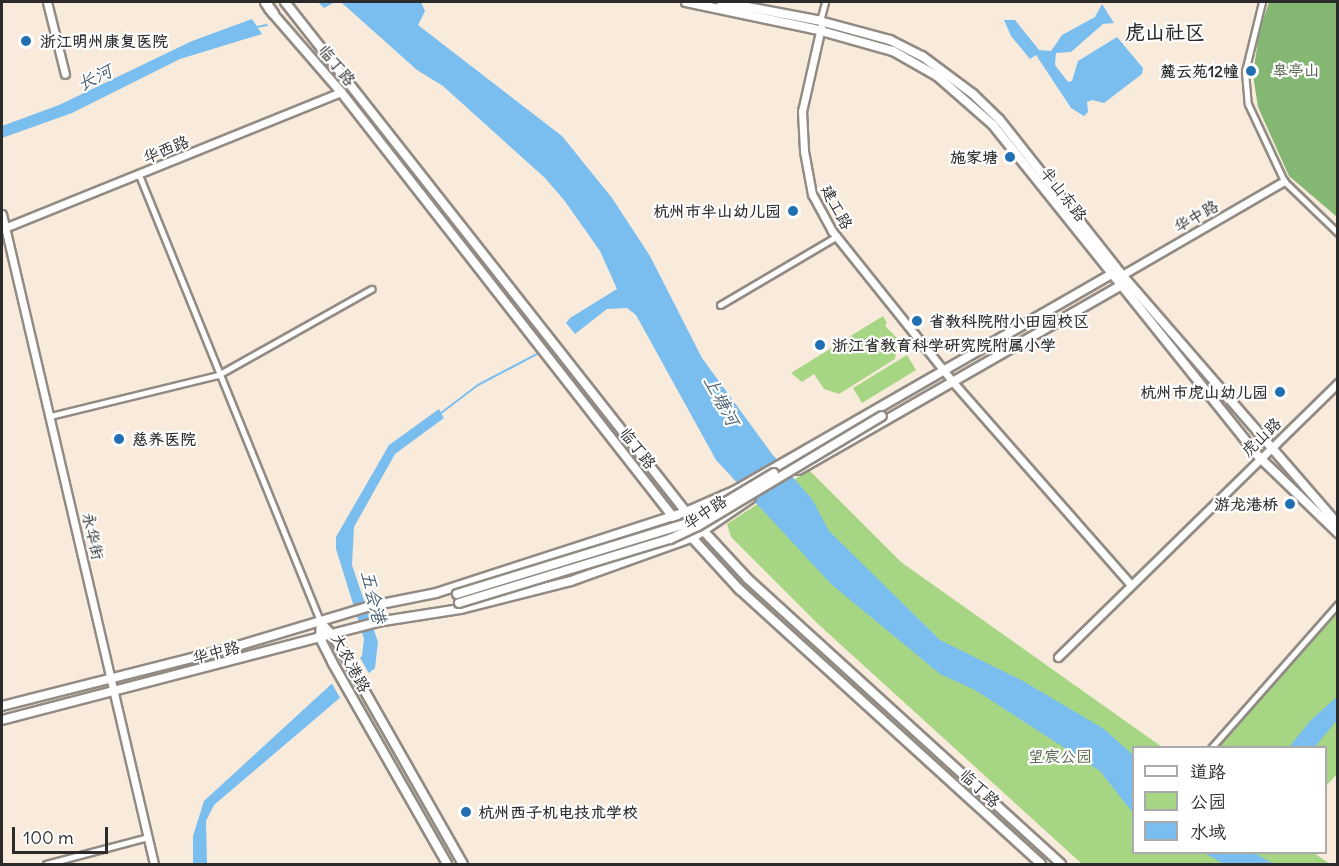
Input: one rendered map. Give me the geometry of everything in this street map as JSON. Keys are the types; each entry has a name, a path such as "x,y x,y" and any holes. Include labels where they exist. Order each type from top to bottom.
{"highway":[{"path":"264,2 273,13"}],"main road":[{"name":"临丁路","path":"285,2 686,512 748,579 1061,864"},
{"name":"半山东路","path":"686,2 821,30 893,51 937,76 993,125 1110,275 1259,458 1338,533"},
{"name":"半山东路","path":"721,2 820,21 890,40 922,56 973,94 999,119 1122,275 1338,524"},
{"name":"临丁路","path":"273,13 341,92 673,517 739,588 1041,864"},
{"name":"华中路","path":"2,706 321,623 371,606 436,593 686,512 736,490 1110,275"},
{"path":"1110,275 1122,275 1120,286"},
{"name":"华中路","path":"2,720 320,638 334,637 377,622 437,612 572,581 694,537 706,532 746,501 1120,286"},
{"name":"华中路","path":"437,612 458,598 694,521 881,414 926,382"},
{"name":"华中路","path":"881,414 932,393"},
{"name":"华中路","path":"436,593 458,598"},
{"name":"大农港路","path":"321,623 334,637 463,864"},
{"name":"大农港路","path":"321,623 320,638 332,662 447,864"}],"street":[{"path":"47,2 65,75"},
{"path":"820,21 825,2"},
{"path":"1262,2 1245,72 1248,104 1284,181 1338,232"},
{"name":"建工路","path":"820,21 821,30 802,111 804,151 812,194 837,236 952,381"},
{"name":"华西路","path":"3,229 341,92"},
{"path":"139,175 321,623"},
{"name":"华中路","path":"1122,275 1284,181"},
{"name":"永华街","path":"2,214 3,229 116,692 154,864"},
{"path":"720,305 837,236"},
{"path":"50,416 219,374 371,290"},
{"path":"952,381 1131,585 1059,657"},
{"name":"虎山路","path":"1131,585 1269,447 1338,383"},
{"path":"1212,746 1338,604"},
{"path":"46,864 148,837"}],"green space":[{"name":"皋亭山","path":"1269,2 1337,2 1337,217 1289,176 1258,107 1253,75 1259,33"},
{"path":"883,316 887,323 885,326 898,339 895,359 839,394 824,389 814,374 802,382 791,373"},
{"path":"907,355 916,370 862,403 853,388"},
{"name":"望宸公园","path":"809,470 901,562 1161,746 1132,746 1132,854 1315,854 1330,864 1082,864 818,624 731,537 727,524"},
{"path":"1337,612 1337,774 1327,785 1327,746 1217,746"}],"water":[{"path":"318,2 335,2 324,8"},
{"name":"上塘河","path":"335,2 421,2 425,11 418,25 562,136 612,198 650,256 702,358 772,454 812,499 829,531 940,640 1023,681 1104,729 1132,754 1132,812 1100,771 975,690 940,674 831,584 716,460 636,315 627,308 607,309 575,334 566,323 570,318 617,289 600,251 564,200 545,178 443,86 417,70 342,3"},
{"path":"1102,4 1114,23 1103,24 1071,52 1056,53 1055,65 1068,82 1072,81 1078,61 1117,37 1143,68 1142,74 1104,103 1092,100 1087,102 1088,112 1084,116 1071,108 1036,55 1030,59 1011,36 1004,20 1015,20 1039,50 1051,51 1062,35 1095,17"},
{"path":"252,19 262,34 180,59 72,113 2,138 2,126 59,105 192,41"},
{"path":"439,409 444,418 395,454 354,527 352,565 378,642 375,668 214,805 206,821 207,864 193,864 193,836 204,801 362,656 364,639 336,549 336,537 389,445"},
{"path":"1337,697 1337,720 1316,746 1290,746 1312,719"},
{"path":"1206,854 1256,854 1274,864 1224,864"}],"pier":[{"path":"359,656 371,677 342,701 331,682"}],"waterway":[{"name":"长河","path":"257,27 267,25"},
{"name":"五会港","path":"441,413 478,385 539,353"}],"place":[{"name":"浙江明州康复医院","path":"26,41"},
{"name":"麓云苑12幢","path":"1251,71"},
{"name":"施家塘","path":"1010,157"},
{"name":"杭州市半山幼儿园","path":"793,211"},
{"name":"省教科院附小田园校区","path":"917,321"},
{"name":"浙江省教育科学研究院附属小学","path":"820,345"},
{"name":"杭州市虎山幼儿园","path":"1280,392"},
{"name":"慈养医院","path":"119,439"},
{"name":"游龙港桥","path":"1290,504"},
{"name":"杭州西子机电技术学校","path":"466,812"}],"district":[{"name":"虎山社区","path":"1165,31"}]}
